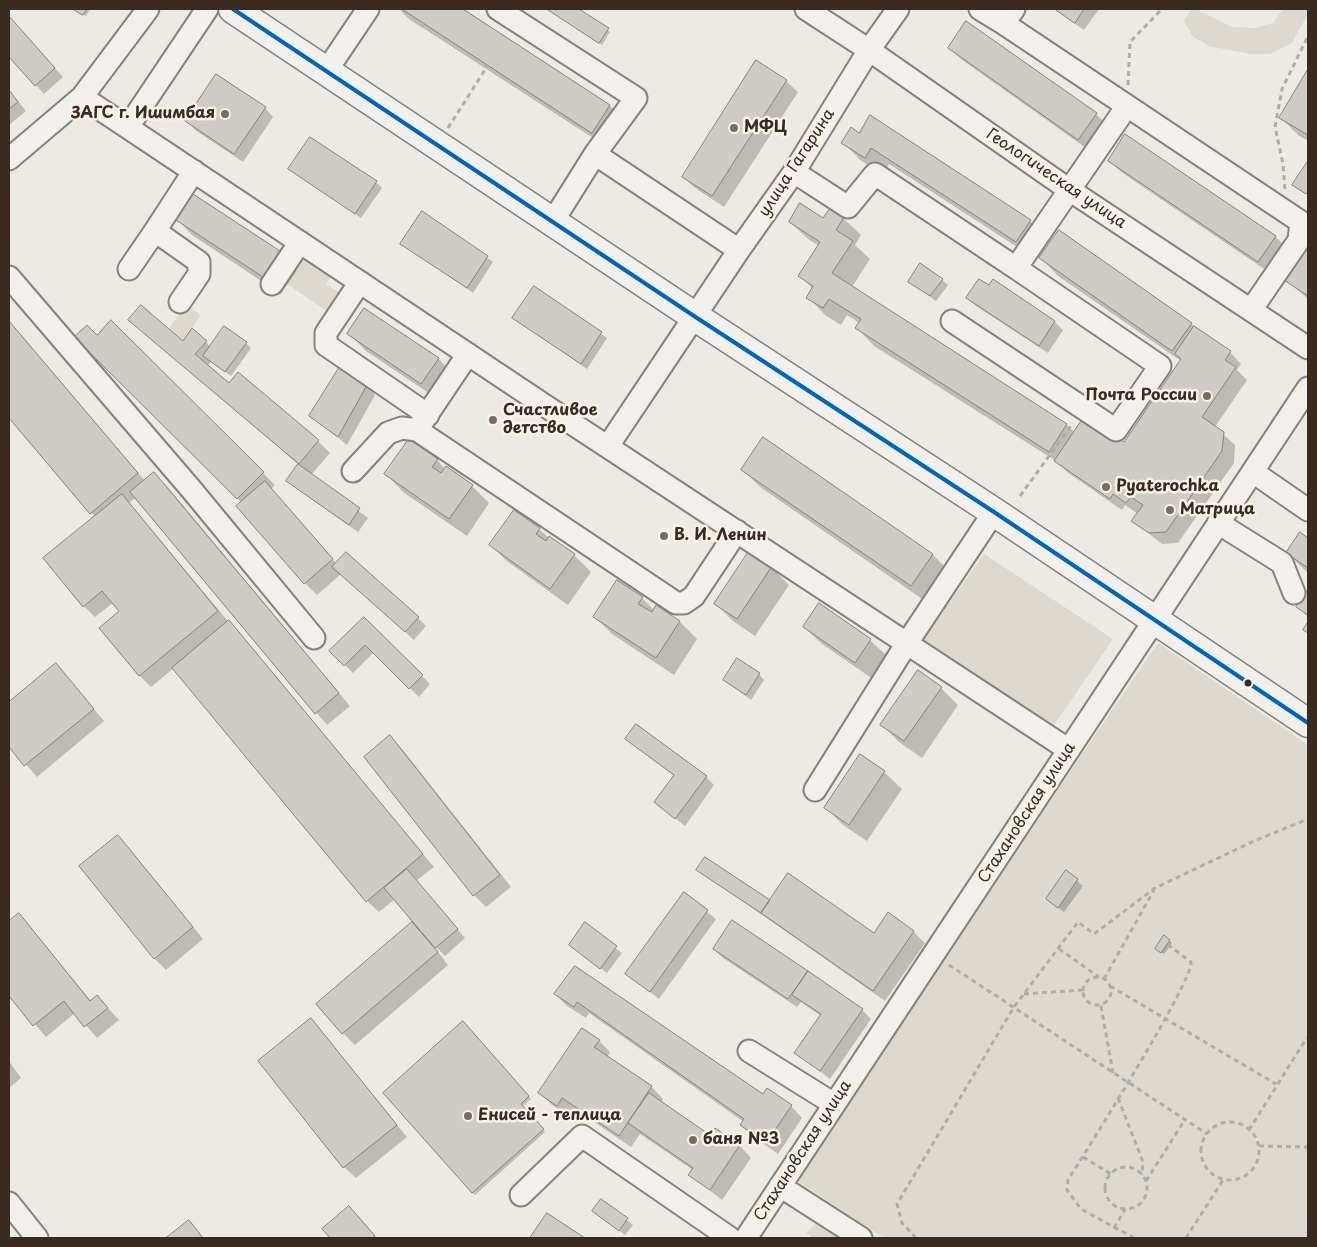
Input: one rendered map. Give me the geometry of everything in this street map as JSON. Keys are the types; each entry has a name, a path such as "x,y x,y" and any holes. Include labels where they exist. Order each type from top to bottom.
{"main road":[{"path":"234,9 694,316 994,512 1308,724"}],"street":[{"path":"9,159 82,97 148,9"},
{"path":"128,127 207,9"},
{"path":"327,70 368,9"},
{"path":"498,9 636,98 595,154 553,221"},
{"name":"Геологическая улица","path":"806,9 869,50 1068,189 1308,348"},
{"name":"улица Гагарина","path":"608,446 694,316 794,172 869,50 898,9"},
{"path":"980,9 1008,16 1128,106 1301,222 1299,240 1251,310"},
{"path":"82,97 1069,750"},
{"path":"1016,268 1068,189 1128,106"},
{"path":"595,154 739,250"},
{"path":"129,269 194,171"},
{"path":"794,172 848,207 875,174 1160,366 1116,430 952,321"},
{"path":"155,231 199,262 199,274 180,302"},
{"path":"272,284 300,242"},
{"path":"9,277 191,489 314,638"},
{"path":"360,282 326,333 326,345 423,422 676,603 684,603 694,596 737,531"},
{"path":"353,471 388,433 423,422 468,354"},
{"name":"Стахановская улица","path":"746,1238 1308,388"},
{"path":"1253,472 1308,510"},
{"path":"815,790 907,643 994,512"},
{"path":"1218,524 1282,563 1294,594"},
{"path":"749,1052 834,1104"},
{"path":"521,1195 582,1136 730,1238"},
{"path":"780,1186 860,1238"},
{"path":"9,1203 37,1238"}],"path":[{"path":"1128,106 1130,42 1162,9"},
{"path":"1301,222 1285,196 1283,164 1275,127 1282,89 1308,36"},
{"path":"438,144 488,65"},
{"path":"1020,496 1084,408"},
{"path":"916,1238 902,1223 897,1204 1014,1007 1078,922 1094,934 1155,888 1254,841 1308,819"},
{"path":"1104,979 1155,888"},
{"path":"1134,1238 1081,1209 1067,1190 1068,1180 1166,1019 1192,966 1191,962 1168,944"},
{"path":"1058,949 1104,979 1110,986 1276,1084"},
{"path":"933,955 1126,1083 1207,1134"},
{"path":"1099,977 1086,981 1082,990 1087,1002 1101,1005"},
{"path":"1101,1005 1111,996 1110,986"},
{"path":"1024,994 1082,990"},
{"path":"1101,1005 1113,1074"},
{"path":"1250,1130 1276,1084 1308,1038"},
{"path":"1118,1098 1144,1162 1142,1175"},
{"path":"1146,1181 1184,1120"},
{"path":"1222,1123 1241,1124 1250,1130 1259,1146 1256,1165 1250,1172 1233,1180 1214,1176 1203,1161 1202,1142 1207,1134 1222,1123"},
{"path":"1259,1146 1308,1147"},
{"path":"1083,1157 1111,1174"},
{"path":"1123,1168 1137,1170 1142,1175 1146,1181 1147,1188 1138,1206 1125,1209 1109,1199 1106,1186 1111,1174 1123,1168"},
{"path":"1186,1238 1224,1179"},
{"path":"1114,1228 1125,1209"}],"shaded area":[{"path":"1196,9 1232,27 1256,28 1273,23 1283,9 1308,9 1308,14 1292,43 1270,54 1250,54 1209,46 1192,36 1184,21 1191,10"},
{"path":"301,257 331,277 326,284 340,293 328,312 284,282"},
{"path":"185,305 201,315 183,341 169,329"},
{"path":"984,554 1113,639 1048,734 919,645"},
{"path":"1158,643 1308,745 1308,1238 884,1238 793,1178"},
{"path":"815,1224 838,1238 814,1238 806,1233"}],"building":[{"path":"73,9 87,9 83,15"},
{"path":"402,9 463,9 610,105 592,133"},
{"path":"547,9 579,9 609,28 599,43"},
{"path":"1055,9 1084,9 1075,23"},
{"path":"9,16 55,68 35,86 9,57"},
{"path":"966,21 1097,113 1078,140 948,48"},
{"path":"756,60 787,80 712,196 682,177"},
{"path":"1308,69 1308,135 1279,118"},
{"name":"ЗАГС г. Ишимбая","path":"216,74 266,107 234,154 185,121"},
{"path":"9,90 18,102 9,109"},
{"path":"870,115 1031,220 1016,242 871,148 865,158 841,143 851,127 859,133"},
{"path":"1125,134 1276,236 1258,262 1108,161"},
{"path":"310,137 377,181 355,214 288,169"},
{"path":"1308,161 1308,191 1306,194 1292,185"},
{"path":"190,192 280,251 263,277 173,218"},
{"path":"800,203 823,218 830,208 844,217 836,230 853,241 832,273 1067,424 1049,452 855,328 861,319 829,299 823,308 806,298 813,286 798,276 820,242 789,222"},
{"path":"422,211 488,256 467,288 400,244"},
{"path":"1059,230 1192,323 1172,351 1039,258"},
{"path":"1308,244 1308,296 1284,280"},
{"path":"920,263 943,279 930,296 908,282"},
{"path":"979,279 989,285 993,279 1055,321 1039,346 966,298"},
{"path":"534,286 602,332 581,364 512,318"},
{"path":"141,305 183,341 192,328 207,341 195,354 229,383 238,372 319,440 299,464 128,320"},
{"path":"364,308 439,358 421,384 347,334"},
{"path":"111,320 264,472 237,499 74,337 87,325 97,335"},
{"path":"9,321 138,473 90,514 9,418"},
{"path":"224,326 247,342 225,372 203,356"},
{"path":"1194,326 1231,351 1225,360 1236,367 1202,417 1224,432 1222,451 1166,532 1149,533 1131,521 1143,505 1131,497 1126,503 1113,494 1110,499 1054,461 1085,415 1124,442 1181,359 1175,354"},
{"path":"339,368 367,385 338,437 309,416"},
{"path":"763,437 933,554 911,586 741,470"},
{"path":"409,439 438,459 432,467 441,473 446,466 473,485 449,519 384,474"},
{"path":"298,464 360,508 349,525 286,481"},
{"path":"154,472 339,693 315,714 130,492"},
{"path":"265,481 333,559 304,584 236,506"},
{"path":"122,494 218,611 139,676 99,628 119,611 102,591 83,607 43,558"},
{"path":"514,510 540,528 536,534 546,541 549,536 575,554 550,589 489,545"},
{"path":"1300,532 1308,538 1308,568 1286,553"},
{"path":"749,551 772,566 737,619 714,604"},
{"path":"346,552 419,617 405,632 332,567"},
{"path":"617,580 643,597 638,604 652,612 656,605 680,621 656,658 593,617"},
{"path":"1308,590 1308,615 1296,607"},
{"path":"819,603 871,639 855,663 803,627"},
{"path":"364,617 423,675 409,689 365,645 344,666 329,651"},
{"path":"229,620 423,854 366,902 172,668"},
{"path":"1308,622 1308,633 1303,630"},
{"path":"737,658 760,673 746,695 723,680"},
{"path":"56,663 94,709 24,766 9,747 9,702"},
{"path":"918,670 942,687 904,741 880,725"},
{"path":"636,724 707,776 675,819 654,802 674,775 625,739"},
{"path":"390,735 500,875 473,896 364,757"},
{"path":"860,754 885,771 849,825 824,808"},
{"path":"118,835 193,927 154,959 79,866"},
{"path":"705,857 770,900 761,913 696,870"},
{"path":"407,869 458,929 435,948 384,888"},
{"path":"1066,870 1078,879 1058,908 1046,899"},
{"path":"788,873 874,933 888,912 914,931 873,991 761,913"},
{"path":"684,892 708,910 650,992 625,974"},
{"path":"19,913 90,1001 97,995 108,1008 84,1027 64,1001 33,1026 9,996 9,921"},
{"path":"732,920 808,971 788,999 713,949"},
{"path":"412,922 438,952 342,1034 316,1004"},
{"path":"585,922 617,946 600,969 569,945"},
{"path":"1164,935 1170,940 1161,953 1155,949"},
{"path":"575,966 763,1094 767,1088 792,1105 766,1143 740,1125 744,1119 577,1002 574,1007 554,994"},
{"path":"808,971 863,1009 820,1071 794,1053 821,1014 792,995"},
{"path":"311,1018 397,1125 343,1168 258,1061"},
{"name":"Енисей - теплица","path":"463,1021 529,1096 521,1104 544,1129 472,1193 383,1093"},
{"path":"582,1028 600,1040 594,1047 652,1086 619,1136 562,1098 557,1106 538,1093"},
{"name":"баня №3","path":"649,1093 710,1135 715,1128 740,1145 710,1190 688,1175 693,1168 628,1123"},
{"path":"601,1199 628,1218 619,1231 592,1211"},
{"path":"349,1206 375,1236 372,1238 330,1238 322,1229"},
{"path":"547,1213 585,1238 530,1238"},
{"path":"189,1220 203,1238 166,1238"}],"transit line":[{"path":"233,9 694,316 994,512 1308,723"}],"place":[{"name":"ЗАГС г. Ишимбая","path":"225,114"},
{"name":"МФЦ","path":"734,128"},
{"name":"Почта России","path":"1207,396"},
{"name":"Счастливое детство","path":"493,420"},
{"name":"Pyaterochka","path":"1106,487"},
{"name":"Матрица","path":"1170,510"},
{"name":"В. И. Ленин","path":"664,536"},
{"name":"Енисей - теплица","path":"468,1116"},
{"name":"баня №3","path":"693,1140"}]}
